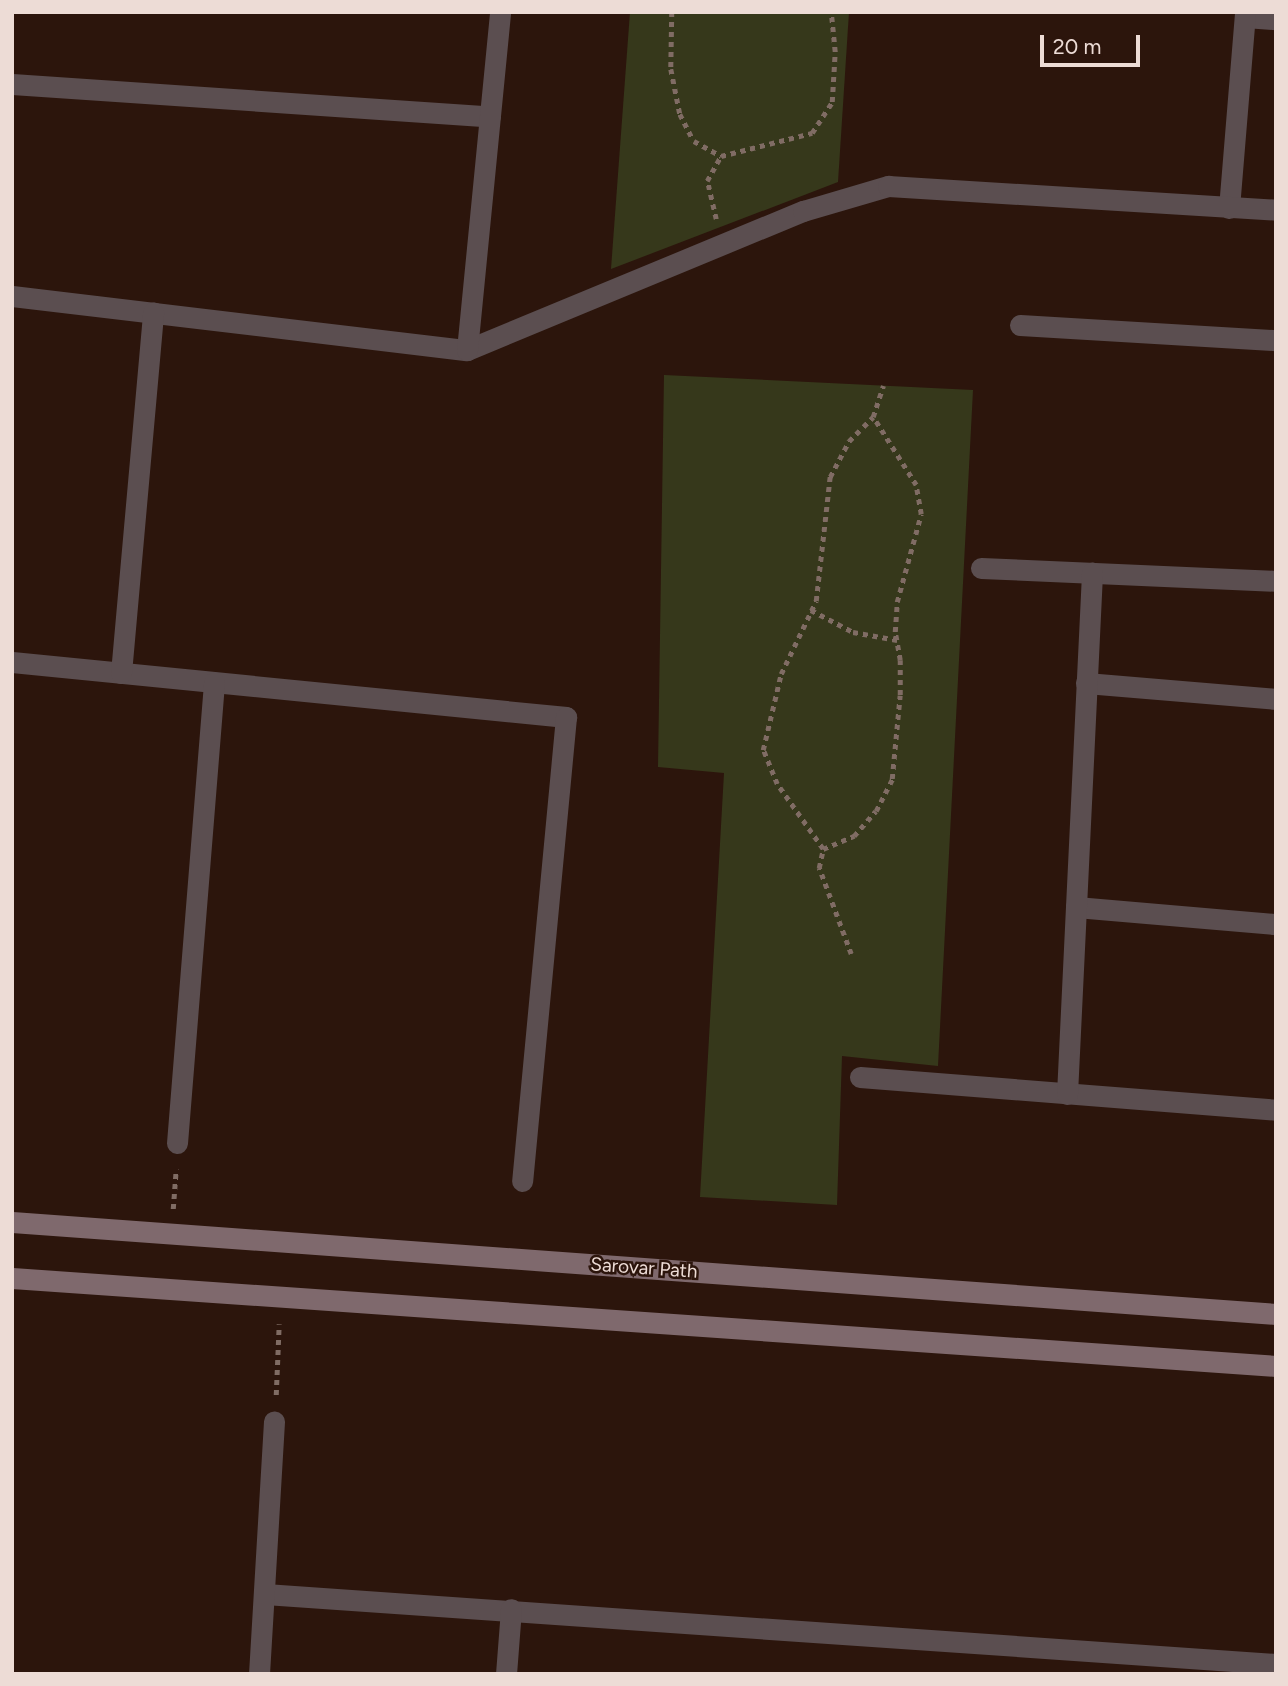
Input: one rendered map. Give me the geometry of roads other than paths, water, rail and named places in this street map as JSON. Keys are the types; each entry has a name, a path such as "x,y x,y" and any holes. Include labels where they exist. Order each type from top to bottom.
{"main road":[{"name":"Sarovar Path","path":"12,1222 1276,1314"},
{"path":"12,1278 1276,1366"}],"street":[{"path":"467,350 500,12"},
{"path":"1229,208 1245,15 1276,19"},
{"path":"12,84 490,117"},
{"path":"12,296 467,350 803,211 888,186 1276,210"},
{"path":"121,673 153,312"},
{"path":"1020,325 1276,340"},
{"path":"981,568 1276,581"},
{"path":"1067,1094 1091,573"},
{"path":"12,662 566,717 522,1181"},
{"path":"177,1143 214,682"},
{"path":"1086,683 1276,699"},
{"path":"1076,907 1276,924"},
{"path":"860,1077 1276,1110"},
{"path":"260,1674 274,1420"},
{"path":"265,1594 1276,1664"},
{"path":"506,1674 511,1609"}]}
